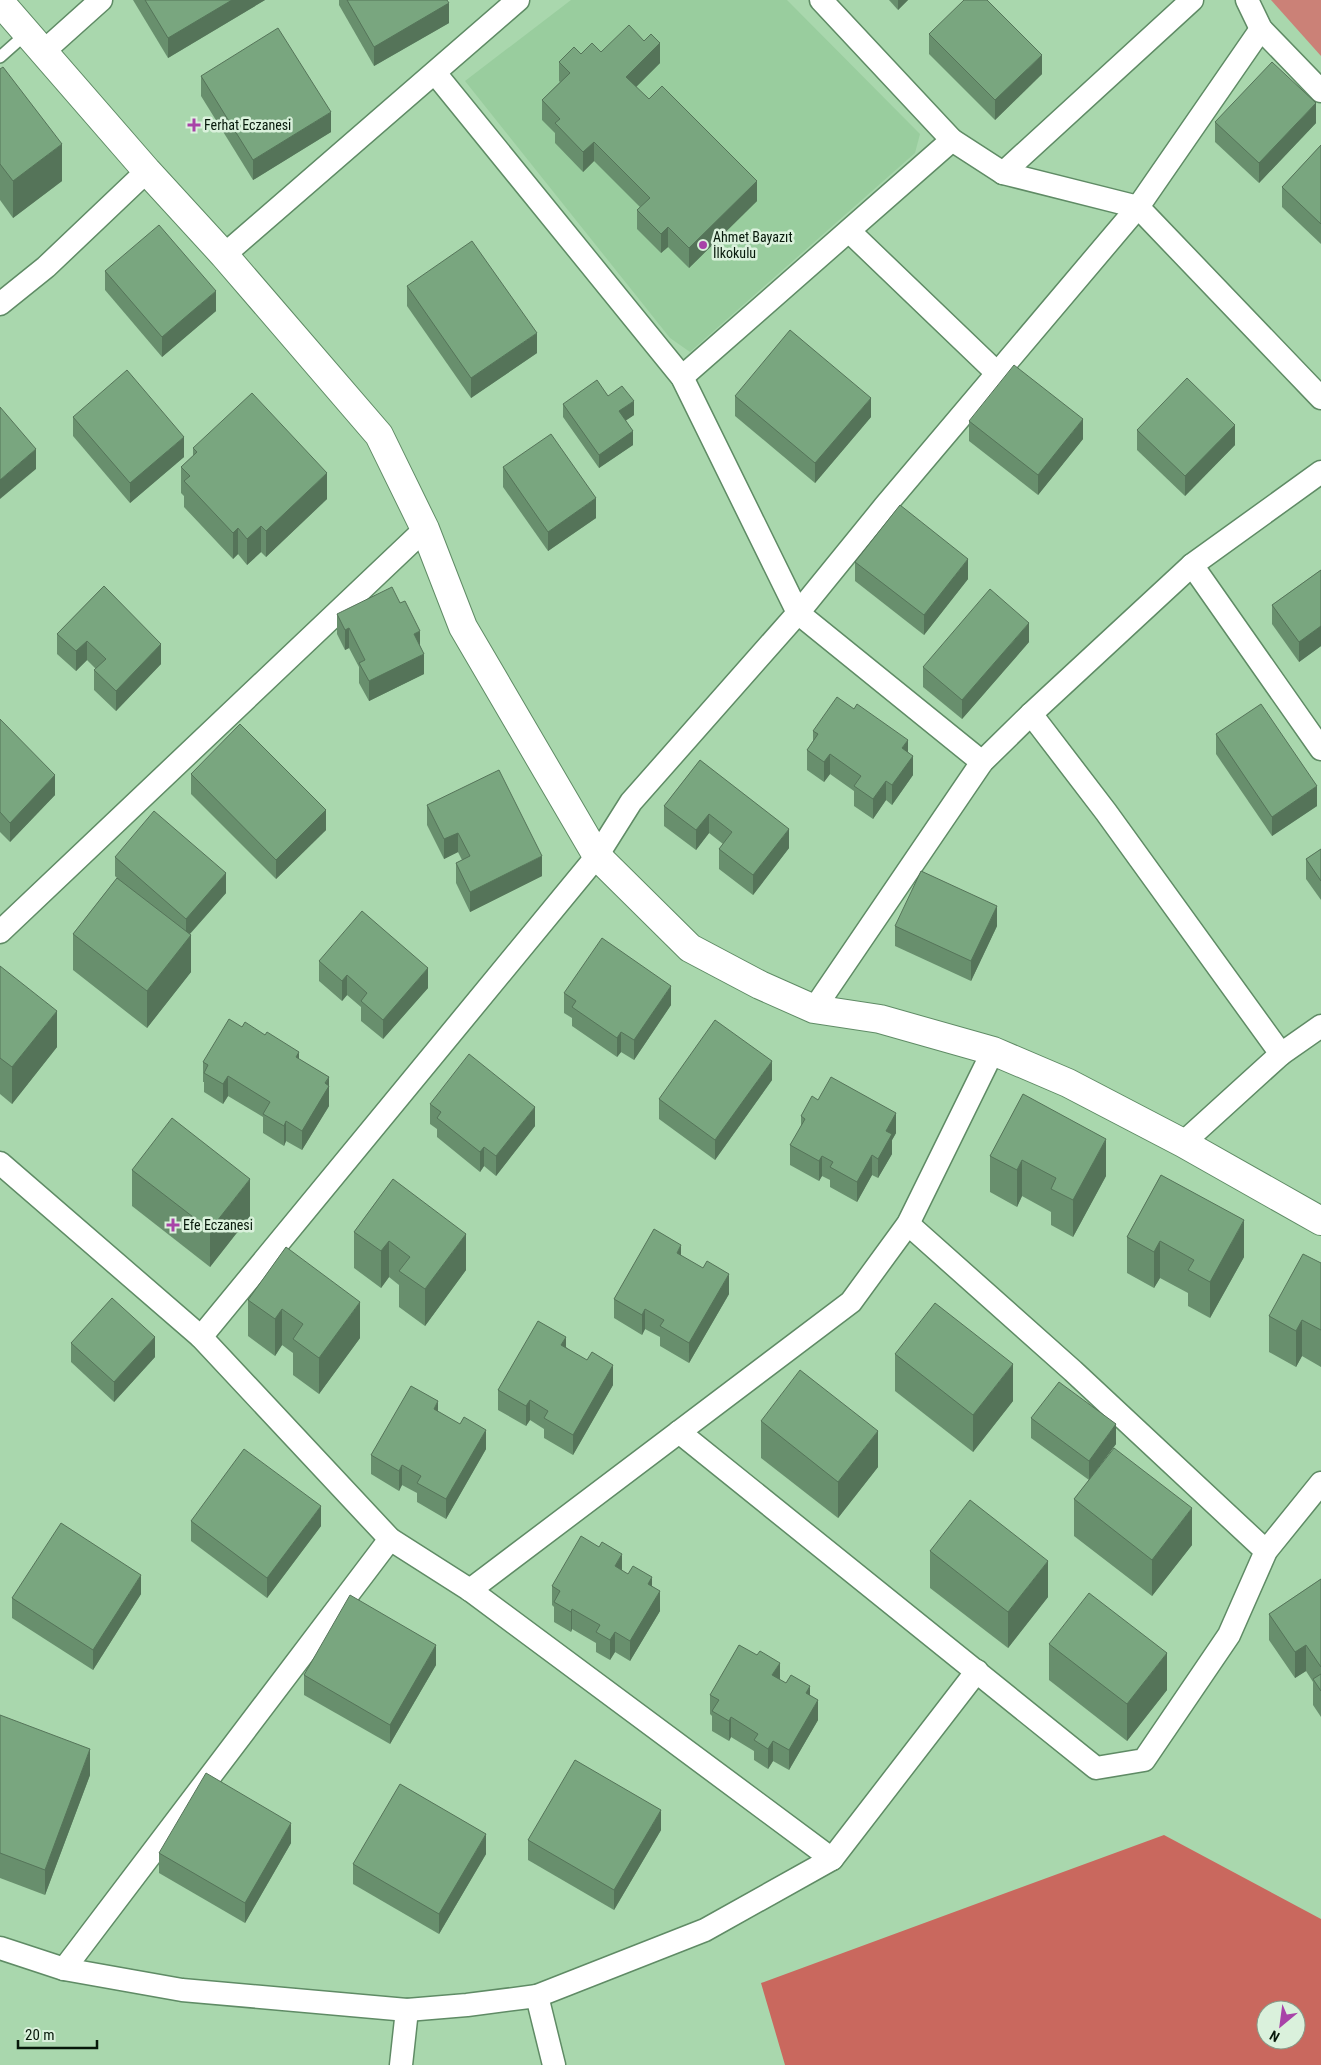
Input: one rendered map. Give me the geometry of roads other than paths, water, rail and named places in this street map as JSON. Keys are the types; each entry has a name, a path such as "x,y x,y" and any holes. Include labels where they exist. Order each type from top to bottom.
{"street":[{"path":"35,42 102,0"},
{"path":"224,255 518,0"},
{"path":"821,0 952,140 1003,172 1138,206 1321,398"},
{"path":"1003,172 1192,0"},
{"path":"1247,0 1261,29 1321,91"},
{"path":"1,5 147,171 224,255 379,435 425,529 463,627 597,856 690,948 760,985 814,1009 880,1019 992,1051 1068,1083 1321,1220"},
{"path":"201,1337 597,856 631,802 798,613 1138,206 1261,29"},
{"path":"436,73 682,377 798,613 982,762"},
{"path":"682,377 952,140"},
{"path":"0,304 46,267 147,171"},
{"path":"849,231 997,373"},
{"path":"814,1009 982,762 1192,565 1321,472"},
{"path":"0,932 425,529"},
{"path":"1192,565 1321,749"},
{"path":"1031,714 1106,812 1281,1054"},
{"path":"1182,1144 1281,1054 1321,1026"},
{"path":"470,1590 851,1302 908,1224 992,1051"},
{"path":"0,1163 201,1337 390,1539 470,1590 832,1859"},
{"path":"908,1224 1073,1370 1266,1551"},
{"path":"679,1432 1096,1768 1144,1760 1229,1635 1266,1551 1321,1483"},
{"path":"64,1969 390,1539"},
{"path":"0,1948 64,1969 182,1990 407,2010 467,2006 537,1996 704,1930 832,1859 977,1671"},
{"path":"537,1996 554,2065"},
{"path":"401,2065 407,2010"}],"lane":[{"path":"0,57 35,42"}],"place":[{"name":"Ferhat Eczanesi","path":"194,125"},
{"name":"Ahmet Bayazıt İlkokulu","path":"703,245"},
{"name":"Efe Eczanesi","path":"173,1225"}]}
